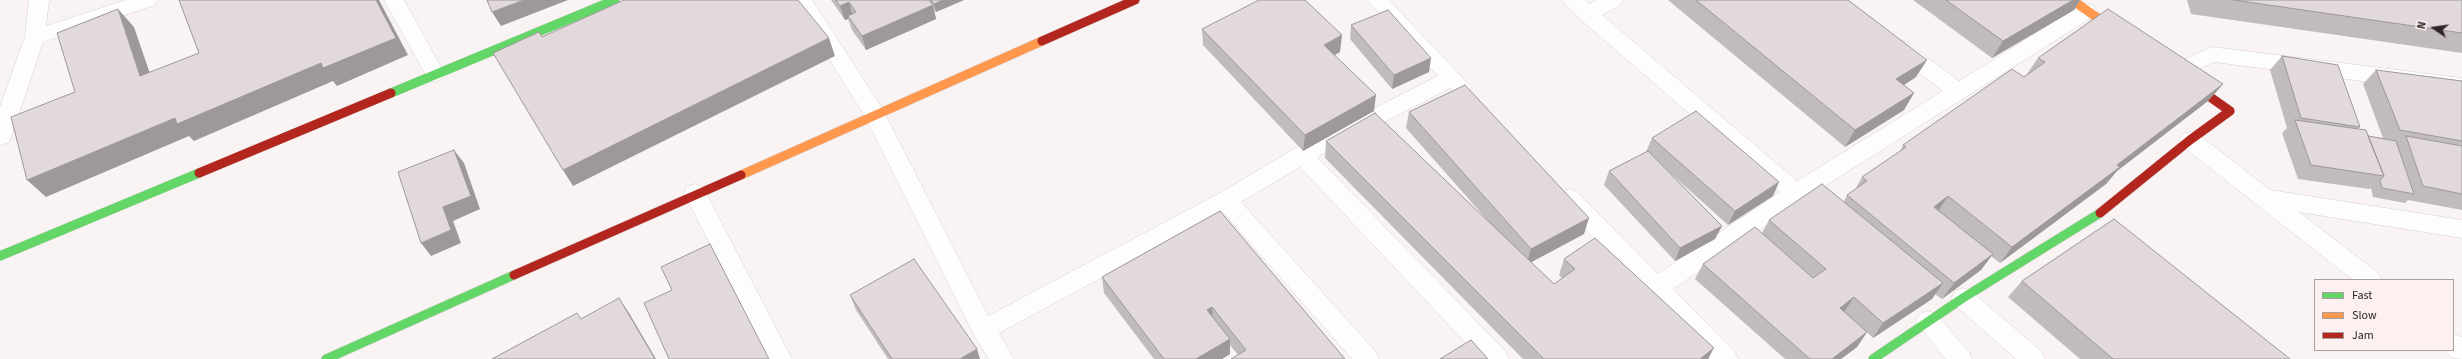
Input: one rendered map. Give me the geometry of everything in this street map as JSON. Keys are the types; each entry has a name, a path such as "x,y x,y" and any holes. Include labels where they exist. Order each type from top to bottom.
{"street":[{"path":"0,136 35,37 39,0"},
{"path":"35,37 148,0"},
{"path":"394,0 435,74"},
{"path":"0,256 615,0"},
{"path":"802,0 875,114 983,330 1002,359"},
{"path":"326,359 695,193 1135,0"},
{"path":"1377,0 1474,101"},
{"path":"1572,0 1796,193"},
{"path":"1587,14 1613,0"},
{"path":"1656,288 1796,193 1957,90 2079,5 2130,41"},
{"path":"1887,38 1957,90"},
{"path":"2171,70 2212,54 2462,86"},
{"path":"1873,359 1963,298 2098,214 2190,140 2230,112 2171,70"},
{"path":"983,330 1226,200 1302,155 1452,78"},
{"path":"2190,140 2369,279"},
{"path":"1302,155 1497,359"},
{"path":"1557,186 1726,359"},
{"path":"695,193 780,359"},
{"path":"2264,198 2462,229"},
{"path":"1226,200 1367,359"},
{"path":"2098,214 2116,229"},
{"path":"1963,298 2033,359"},
{"path":"1928,321 1960,359"},
{"path":"2454,345 2462,351"}],"building":[{"path":"179,0 376,0 396,38 323,68 321,63 177,124 175,118 27,180 11,117 75,92 57,33 118,9 140,76 199,53"},
{"path":"487,0 524,0 492,12"},
{"path":"624,0 798,0 829,38 563,170 493,53 539,32 542,37"},
{"path":"836,0 929,0 933,5 862,36 848,16 856,12 849,2 840,6"},
{"path":"931,0 943,0 934,4"},
{"path":"1259,0 1305,0 1342,35 1324,45 1376,95 1305,135 1202,29"},
{"path":"1696,0 1848,0 1927,60 1896,79 1914,93 1855,130"},
{"path":"1946,0 2073,0 2003,41"},
{"path":"2234,0 2462,0 2462,33"},
{"path":"2108,9 2223,84 2117,165 2120,167 2012,247 1948,196 1934,207 1993,254 1954,283 1847,195 1867,181 1862,177 1906,147 1903,145 2012,69 2024,77 2045,62 2038,58"},
{"path":"1388,10 1431,58 1394,75 1351,25"},
{"path":"2282,56 2338,65 2360,127 2301,118"},
{"path":"2376,70 2462,81 2462,141 2400,130"},
{"path":"1465,85 1589,218 1531,249 1409,112"},
{"path":"1696,111 1779,182 1735,211 1652,138"},
{"path":"1375,113 1554,284 1575,269 1564,259 1595,238 1714,348 1700,359 1544,359 1326,141"},
{"path":"2295,120 2366,130 2384,176 2311,165"},
{"path":"2368,136 2396,141 2414,194 2382,188 2380,180 2384,176"},
{"path":"2406,136 2462,146 2462,194 2423,186"},
{"path":"454,150 471,196 443,207 451,230 421,243 398,172"},
{"path":"1648,151 1722,226 1680,248 1609,171"},
{"path":"1822,184 1943,283 1883,323 1854,297 1840,308 1867,332 1832,359 1810,359 1703,264 1755,227 1813,278 1826,269 1769,220"},
{"path":"1220,211 1345,359 1231,359 1246,350 1212,307 1207,310 1230,339 1196,359 1164,359 1102,277"},
{"path":"2114,219 2290,359 2113,359 2022,281"},
{"path":"710,244 769,359 669,359 644,303 672,290 661,267"},
{"path":"914,259 977,349 960,359 892,359 850,295"},
{"path":"619,298 655,359 492,359 577,313 581,319"},
{"path":"1471,340 1488,359 1440,359"}],"traffic: fast":[{"path":"391,93 615,0"},
{"path":"0,256 199,173"},
{"path":"1873,359 1963,298 2100,213"},
{"path":"326,359 514,275"}],"traffic: slow":[{"path":"2072,0 2122,35"},
{"path":"741,175 1042,41"}],"traffic: jam":[{"path":"1042,41 1135,0"},
{"path":"2100,213 2190,140 2230,111 2186,80"},
{"path":"199,173 391,93"},
{"path":"514,275 741,175"}]}
